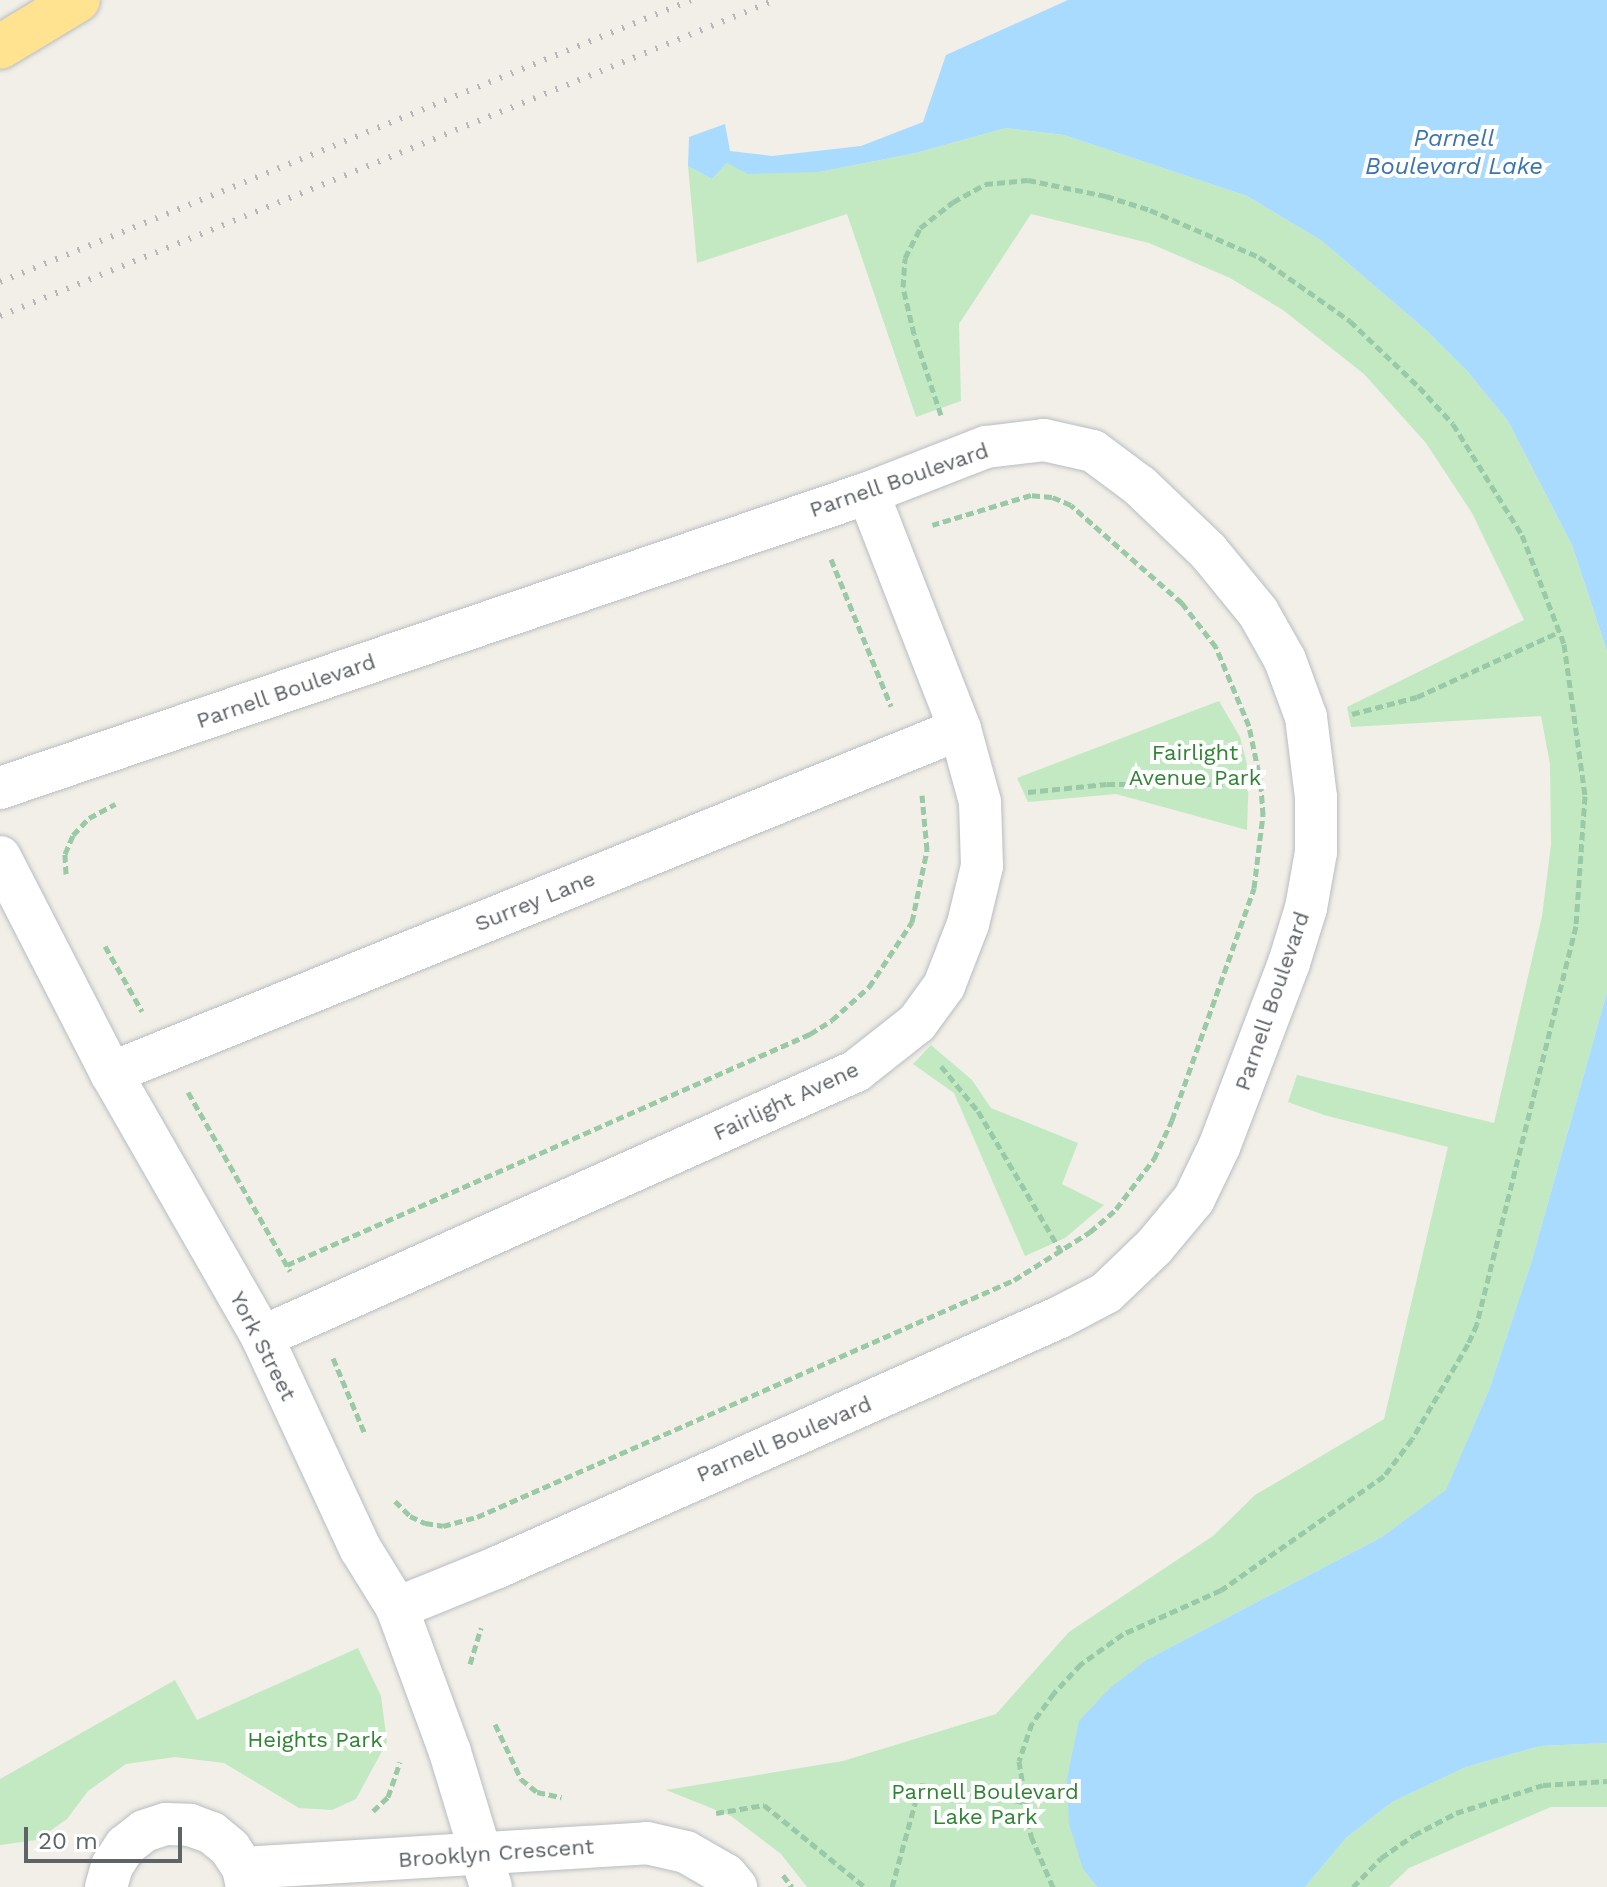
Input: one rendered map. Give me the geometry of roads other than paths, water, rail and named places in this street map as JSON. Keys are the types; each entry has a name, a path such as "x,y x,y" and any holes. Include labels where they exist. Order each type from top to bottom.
{"highway":[{"path":"0,47 78,0"}],"street":[{"name":"Parnell Boulevard","path":"0,788 868,493 986,447 1044,440 1093,451 1140,486 1208,551 1258,612 1285,660 1307,725 1316,811 1316,852 1306,908 1289,963 1219,1147 1194,1199 1154,1247 1106,1293 1060,1317 498,1567 397,1608"},
{"name":"Fairlight Avene","path":"262,1337 843,1078 917,1023 944,986 968,924 982,866 980,802 960,729 868,493"},
{"name":"Surrey Lane","path":"111,1073 960,729"},
{"name":"York Street","path":"0,857 111,1073 262,1337 360,1548 397,1608 487,1870"},
{"path":"106,1887 112,1866 125,1846 144,1831 166,1824 190,1825 212,1833 230,1848 245,1878"},
{"name":"Brooklyn Crescent","path":"245,1878 487,1870 647,1843 686,1852 726,1875 736,1887"}],"water":[{"name":"Parnell Boulevard Lake","path":"1068,0 1607,0 1607,651 1572,545 1508,421 1468,372 1426,330 1322,241 1247,196 1064,135 1006,128 916,153 819,172 748,174 727,163 712,179 688,166 689,137 725,124 730,151 772,156 861,146 923,122 946,55"},
{"path":"1607,992 1607,1743 1540,1746 1466,1767 1392,1802 1346,1838 1305,1887 1097,1887 1083,1869 1069,1824 1067,1779 1079,1721 1110,1688 1148,1659 1382,1537 1446,1490 1489,1390 1532,1260"}],"railway":[{"path":"0,282 691,0"},
{"path":"0,316 775,0"}],"park label":[{"name":"Fairlight Avenue Park","path":"1195,764"},
{"name":"Heights Park","path":"315,1740"},
{"name":"Parnell Boulevard Lake Park","path":"985,1804"}]}
